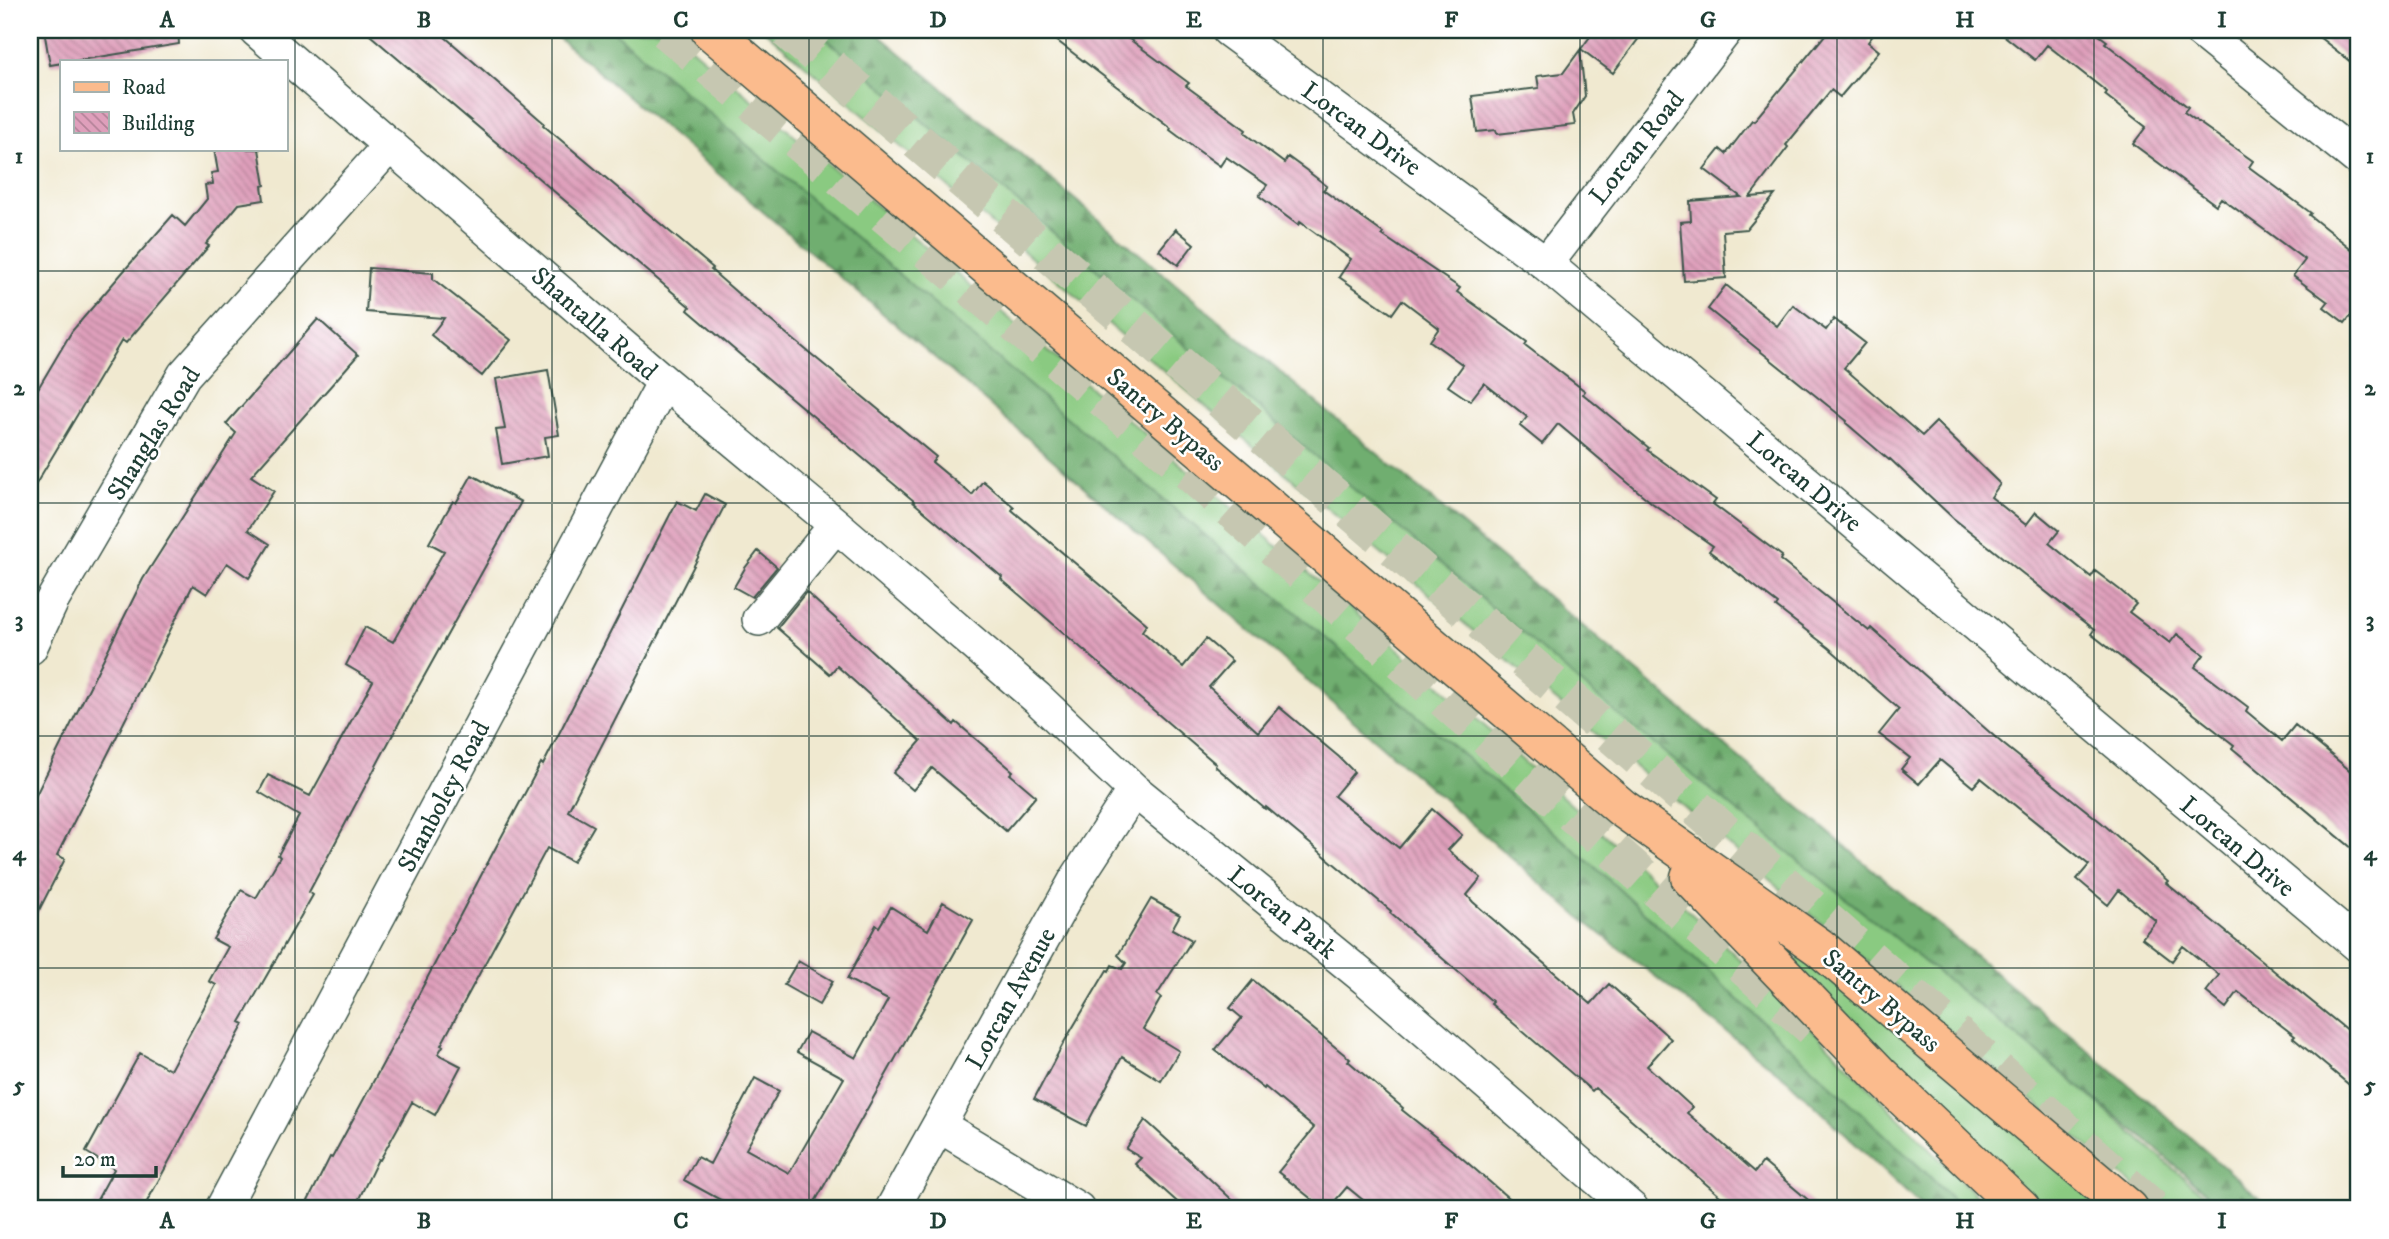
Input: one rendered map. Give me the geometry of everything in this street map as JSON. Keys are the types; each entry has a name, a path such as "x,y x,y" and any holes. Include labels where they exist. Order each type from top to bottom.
{"main road":[{"name":"Santry Bypass","path":"710,30 1622,808 1819,947 2129,1209"},
{"name":"Santry Bypass","path":"1622,808 1879,1074 2021,1209"}],"street":[{"name":"Shantalla Road","path":"256,30 664,382 937,612"},
{"name":"Lorcan Road","path":"1546,264 1726,30"},
{"path":"2199,30 2359,160"},
{"name":"Lorcan Drive","path":"1235,32 1546,264 2359,946"},
{"name":"Shanglas Road","path":"30,648 52,601 184,375 390,145"},
{"name":"Shanboley Road","path":"222,1209 664,382"},
{"path":"759,619 836,525"},
{"name":"Lorcan Park","path":"937,612 1037,698 1134,790 1366,979 1632,1209"},
{"name":"Lorcan Avenue","path":"892,1209 1075,881 1134,790"},
{"path":"940,1126 1078,1209"}],"green space":[{"path":"549,30 612,30 1597,869 1962,1209 1924,1209 1788,1080 1578,916 954,374"},
{"path":"609,30 670,30 1424,671 1706,927 1821,1038 1989,1209 1962,1209 1597,869"},
{"path":"764,30 816,30 1641,733 2077,1085 2220,1209 2162,1209 1198,400"},
{"path":"816,30 873,30 2166,1116 2271,1209 2224,1209 2147,1141 1618,715"},
{"path":"1805,952 2110,1209 2039,1209 1794,964"}],"building":[{"path":"44,30 178,30 179,44 81,60 60,60 60,63 50,65"},
{"path":"364,30 437,30 544,123 543,125 713,268 711,270 743,298 936,457 932,462 972,495 983,481 1014,507 1012,510 1147,624 1142,631 1183,667 1206,639 1232,661 1209,687 1258,732 1279,707 1339,757 1354,772 1334,796 1399,848 1432,809 1462,835 1448,850 1481,878 1467,895 1473,902 1591,1004 1609,984 1671,1039 1647,1066 1692,1107 1687,1113 1755,1172 1763,1162 1819,1209 1735,1209 1595,1088 1592,1091 1491,1004 1493,1002 1390,913 1391,911 1244,791 1001,579 1002,577 688,310 690,307"},
{"path":"1043,30 1117,30 1189,83 1186,86 1246,130 1244,133 1284,163 1288,157 1306,170 1327,186 1323,190 1383,233 1382,235 1460,288 1457,292 1527,342 1525,345 1585,391 1583,394 1649,448 1647,450 1716,500 1713,504 1782,556 1780,560 1869,631 1871,628 2003,744 2102,823 2168,881 2166,883 2359,1040 2359,1093 2293,1038 2295,1036 2238,992 2226,1008 2206,992 2219,975 2183,946 2172,961 2142,938 2156,921 2119,890 2108,905 2077,879 2089,865 1981,778 1973,787 1940,760 1919,784 1901,769 1910,758 1879,734 1899,709 1829,648 1776,607 1778,604 1709,551 1713,546 1652,503 1558,424 1542,444 1520,426 1527,417 1484,383 1470,401 1448,386 1463,365 1430,341 1439,328 1402,300 1392,314 1339,277 1351,259 1259,196 1267,185 1226,157 1220,166"},
{"path":"1595,30 1645,30 1613,73 1581,49"},
{"path":"1829,30 1877,30 1868,42 1879,51 1840,97 1831,90 1786,145 1788,147 1750,197 1775,195 1747,229 1723,231 1726,278 1684,281 1680,222 1691,221 1690,201 1741,197 1704,169 1720,149 1726,154"},
{"path":"1997,30 2092,30 2188,107 2184,112 2253,161 2249,167 2311,213 2309,215 2359,255 2359,305 2345,323 2324,307 2328,302 2293,276 2305,260 2221,198 2216,205 2133,144 2146,127 2105,95 2107,92 2047,45 2035,60"},
{"path":"2310,30 2359,30 2359,69 2337,51"},
{"path":"1580,50 1585,96 1573,114 1575,125 1497,134 1496,130 1477,132 1472,96 1539,88 1537,76 1563,73"},
{"path":"214,150 259,150 265,185 262,186 264,200 239,204 206,244 209,246 126,343 122,340 30,494 30,402 72,331 173,215 185,226 207,199 205,185 213,184 211,173 218,172"},
{"path":"1176,229 1194,244 1178,265 1159,250"},
{"path":"369,268 433,273 433,279 511,340 482,376 431,335 444,318 366,312"},
{"path":"1726,285 1777,326 1793,305 1826,330 1834,319 1865,343 1844,368 1922,436 1936,422 2000,484 1991,497 2026,525 2036,512 2059,531 2049,543 2091,577 2095,571 2120,590 2136,604 2129,612 2170,643 2177,634 2204,655 2195,667 2248,707 2246,711 2282,741 2295,725 2359,778 2359,854 2232,748 2234,745 2091,634 2094,630 1953,518 1890,459 1846,423 1847,421 1708,309"},
{"path":"318,319 358,355 251,476 274,491 248,530 270,544 249,578 227,563 207,594 193,585 57,855 65,859 30,928 30,807 143,579 236,433 226,424"},
{"path":"548,370 559,435 545,437 548,456 502,464 496,430 505,429 496,379"},
{"path":"472,475 521,502 416,691 309,892 313,895 240,1022 244,1024 143,1209 92,1209 114,1169 86,1152 140,1053 170,1070 216,985 209,981 228,947 213,939 241,890 256,898 280,857 278,855 299,816 259,792 268,775 310,796 373,681 346,665 365,627 393,642 444,551 429,543 453,501 456,503"},
{"path":"705,494 725,505 568,811 594,826 573,862 547,848 441,1045 443,1046 438,1054 461,1066 435,1115 412,1102 380,1160 378,1159 354,1209 304,1209 541,763 543,765 677,501 696,511"},
{"path":"758,551 777,567 752,597 734,587"},
{"path":"806,592 954,725 956,722 1013,771 1010,774 1036,796 1006,831 932,768 913,790 893,773 921,741 837,666 830,674 777,628"},
{"path":"1151,899 1180,915 1172,929 1192,940 1157,995 1161,998 1143,1029 1179,1051 1161,1081 1122,1057 1086,1126 1034,1099 1107,970 1109,971 1112,965 1122,969 1126,963 1118,955"},
{"path":"943,902 973,920 811,1209 737,1209 684,1180 697,1157 710,1164 755,1078 779,1091 746,1149 789,1173 844,1078 797,1052 808,1032 856,1058 888,1000 847,979 876,925 879,927 891,907 928,930"},
{"path":"798,961 833,981 819,1005 784,985"},
{"path":"1253,980 1350,1059 1348,1061 1403,1108 1402,1110 1521,1209 1374,1209 1347,1187 1328,1209 1324,1209 1278,1172 1314,1128 1215,1050 1242,1018 1230,1008"},
{"path":"1145,1120 1242,1209 1185,1209 1135,1164 1141,1158 1126,1149"}],"tunnel":[{"path":"666,30 1169,454 1817,1032"},
{"path":"787,30 1644,763 2153,1209"}]}
